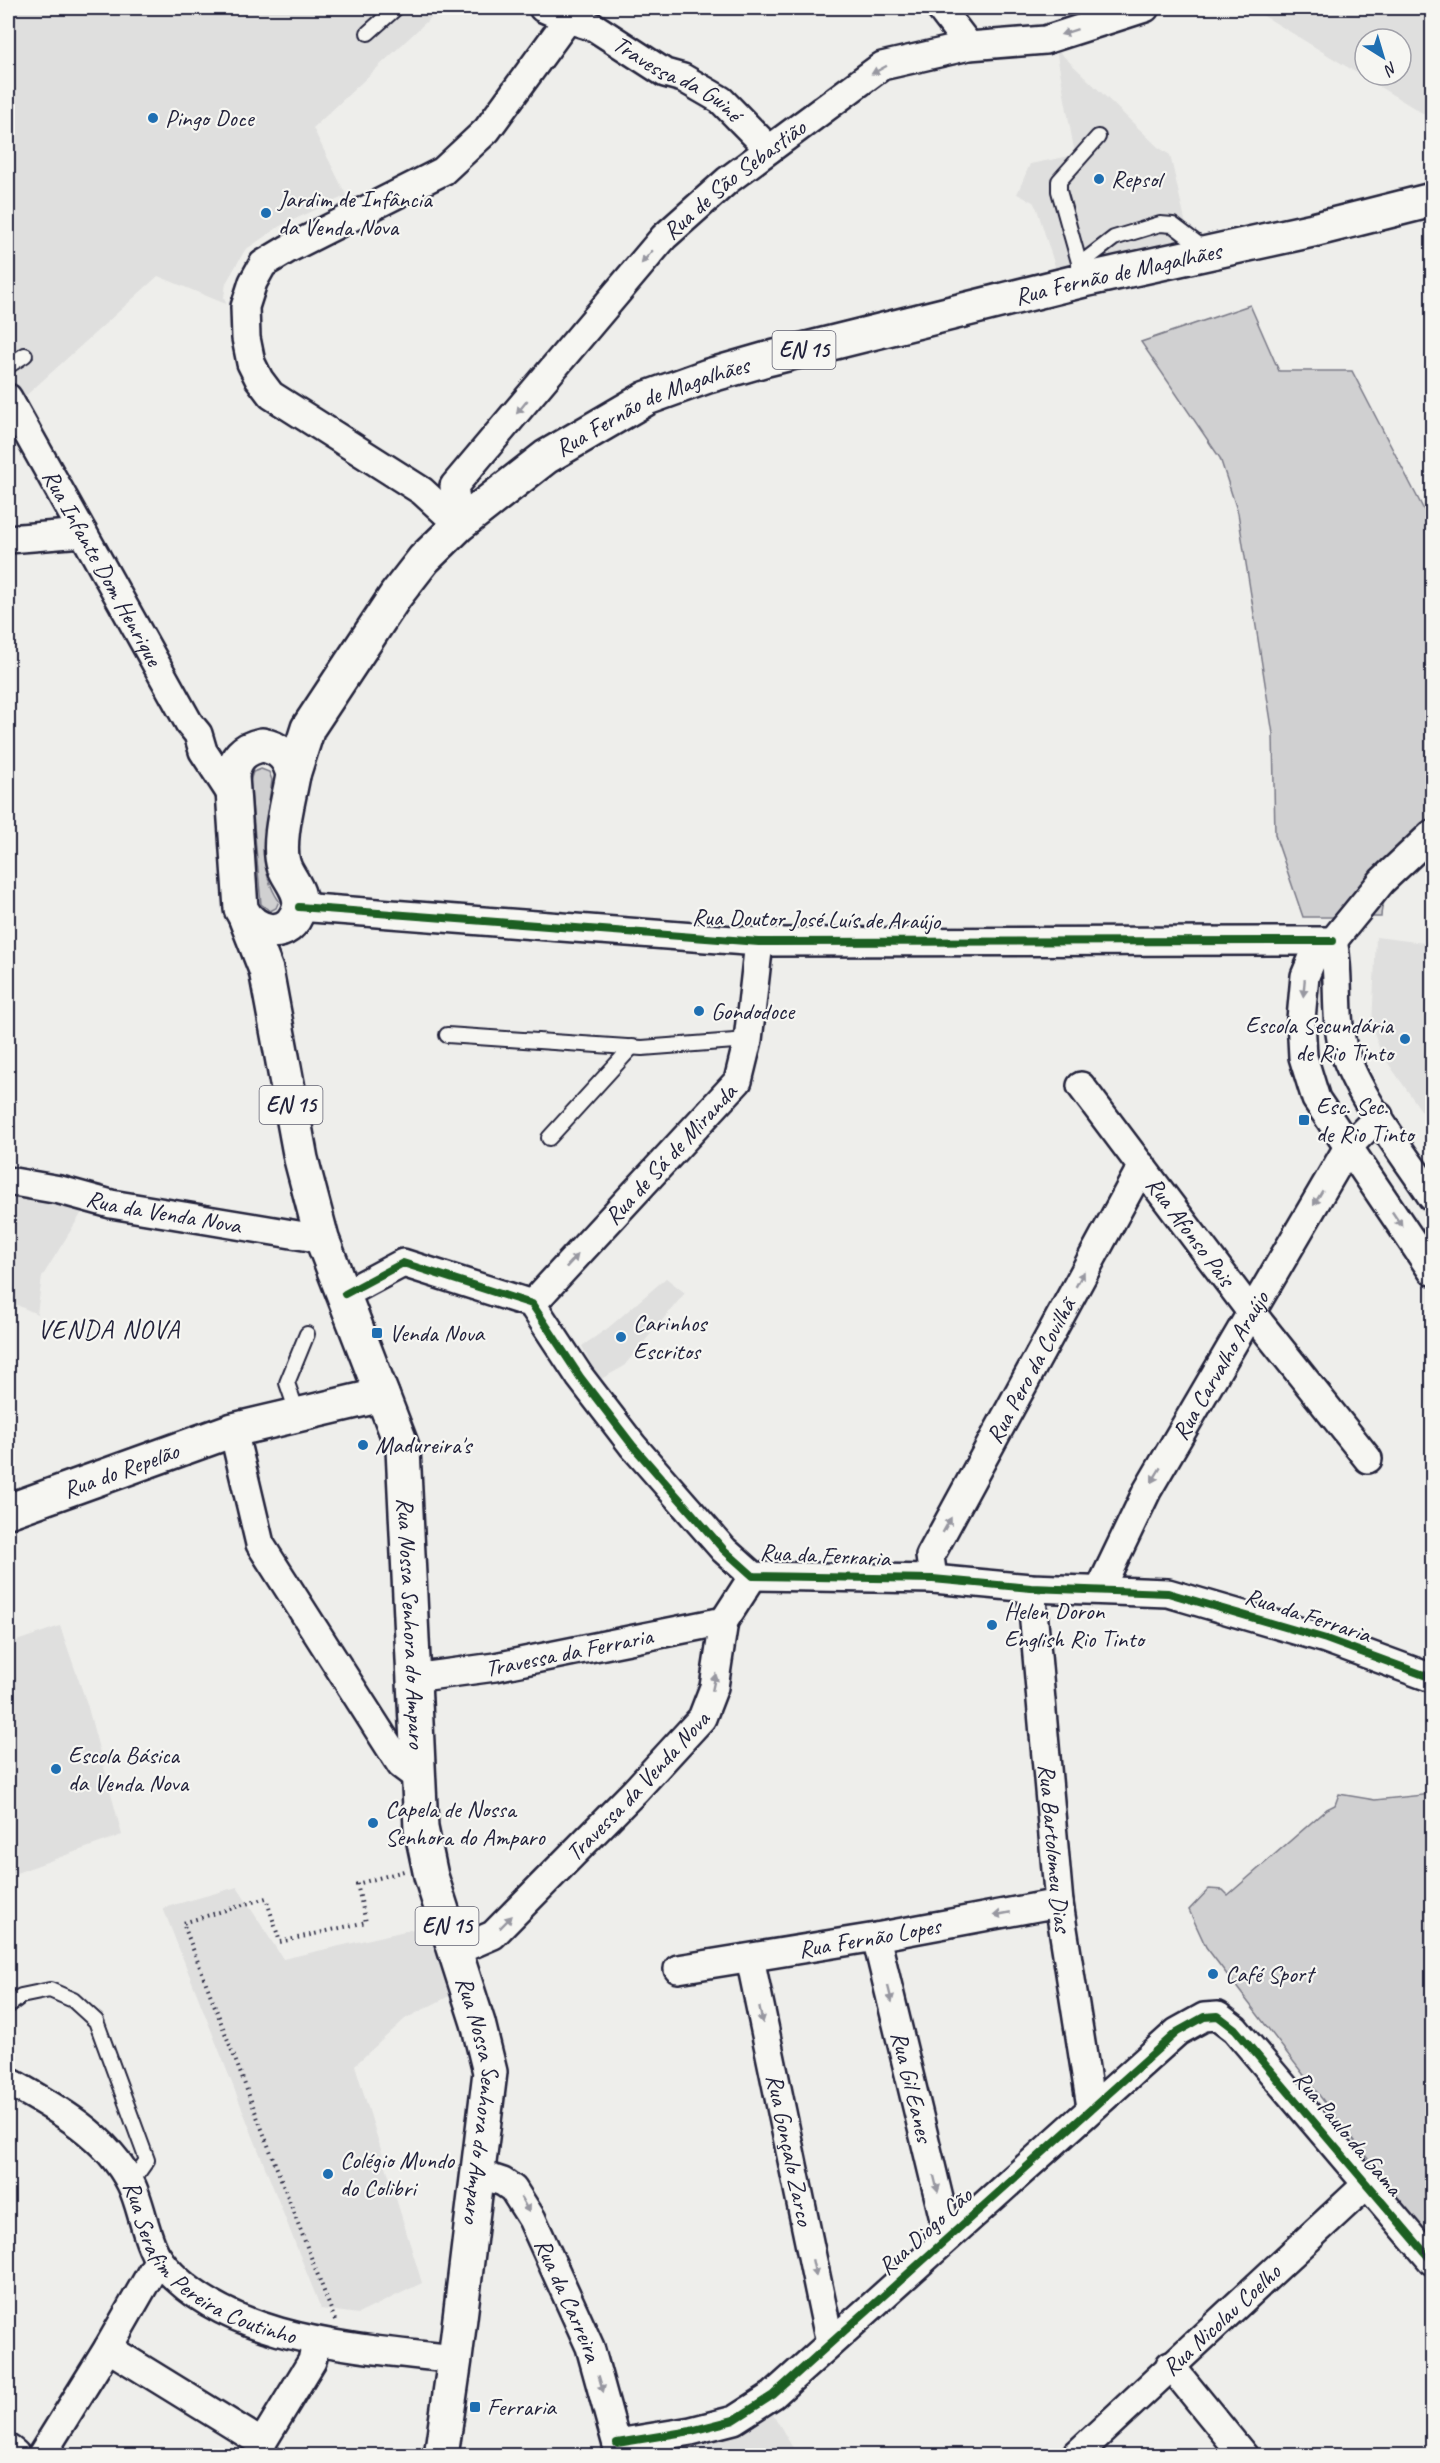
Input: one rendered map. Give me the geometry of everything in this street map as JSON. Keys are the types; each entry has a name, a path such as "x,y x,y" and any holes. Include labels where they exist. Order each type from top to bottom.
{"main road":[{"name":"Rua Fernão de Magalhães","path":"293,916 299,895 285,868 281,853 293,775 308,728 396,595 424,559 459,525 546,457 647,398 708,376 1081,273 1210,253 1432,200"},
{"name":"Rua Fernão de Magalhães","path":"262,747 308,728"},
{"path":"266,970 241,909 231,776 240,754 262,747 284,754 290,763 293,775"},
{"path":"246,919 255,927 265,931 277,930 293,916"},
{"path":"266,970 293,916"},
{"name":"EN 15","path":"266,970 301,1159 322,1239 382,1395"},
{"name":"Rua do Repelão","path":"8,1511 233,1430 382,1395"},
{"name":"Rua Nossa Senhora do Amparo","path":"382,1395 403,1449 421,1828 428,1864 478,2023 490,2073 441,2456"},
{"path":"8,2452 13,2456"}],"street":[{"name":"Travessa da Guiné","path":"543,8 594,27 664,73 683,78 721,100 769,148"},
{"path":"940,8 969,46"},
{"name":"Rua de São Sebastião","path":"459,525 454,486 664,237 728,180 769,148 882,66 969,46 1045,40 1130,10"},
{"path":"459,525 422,491 271,395 251,363 246,338 245,307 253,282 263,264 288,249 443,171 487,130 568,19"},
{"name":"Rua Infante Dom Henrique","path":"8,398 189,723 198,734 203,751 233,797"},
{"path":"8,539 83,533"},
{"path":"198,734 222,744 262,747"},
{"path":"1432,834 1382,881 1333,941 1313,957 1305,976 1301,1019 1303,1057 1316,1099 1432,1271"},
{"name":"Rua Doutor José Luís de Araújo","path":"293,916 759,942 1333,941"},
{"path":"1333,941 1338,962 1339,1020 1344,1051 1356,1079 1432,1197"},
{"name":"Rua de Sá de Miranda","path":"532,1304 738,1081 748,1040 759,942"},
{"name":"Rua Afonso Pais","path":"1081,1086 1251,1312 1368,1459"},
{"name":"Rua Carvalho Araújo","path":"1100,1589 1147,1491 1348,1147 1379,1116"},
{"name":"Rua Pero da Covilhã","path":"933,1578 930,1556 1142,1166"},
{"name":"Rua da Venda Nova","path":"8,1181 60,1190 111,1204 322,1239"},
{"path":"345,1294 403,1263 532,1304"},
{"name":"Rua da Ferraria","path":"532,1304 580,1377 633,1446 724,1550 753,1576 933,1578 1031,1588 1167,1593 1326,1638 1432,1675"},
{"path":"233,1430 260,1544 401,1765 417,1777"},
{"name":"Travessa da Venda Nova","path":"456,1951 494,1935 635,1791 702,1718 714,1687 724,1621 753,1576"},
{"name":"Rua Bartolomeu Dias","path":"1031,1588 1059,1903 1091,2107"},
{"name":"Travessa da Ferraria","path":"413,1678 495,1667 724,1621"},
{"name":"Rua Fernão Lopes","path":"678,1969 876,1937 1059,1903"},
{"name":"Rua Gil Eanes","path":"876,1937 948,2236"},
{"name":"Rua Gonçalo Zarco","path":"750,1958 830,2343"},
{"name":"Rua Diogo Cão","path":"618,2449 734,2420 773,2395 1177,2032 1204,2017 1218,2016 1235,2029"},
{"name":"Rua Paulo da Gama","path":"1235,2029 1432,2261"},
{"name":"Rua Serafim Pereira Coutinho","path":"8,2081 65,2113 108,2151 131,2183 159,2259 177,2279 212,2304 257,2325 316,2342 455,2359"},
{"name":"Rua da Carreira","path":"478,2174 503,2182 513,2189 532,2219 590,2347 618,2449"},
{"name":"Rua Nicolau Coelho","path":"1075,2456 1170,2365 1366,2185"},
{"path":"41,2456 108,2348 159,2259"},
{"path":"108,2348 262,2443 312,2361 316,2342"},
{"path":"1170,2365 1244,2456"}],"lane":[{"path":"368,33 396,8"},
{"path":"1081,273 1059,191 1059,181 1098,137"},
{"path":"8,366 25,355"},
{"path":"447,1035 632,1047 748,1040"},
{"path":"549,1138 632,1047"},
{"path":"298,1415 287,1383 307,1334"},
{"path":"8,2006 21,1996 50,1990 73,2000 96,2021 147,2160 131,2183"}],"path":[{"path":"345,2346 183,1923 266,1898 280,1942 366,1922 357,1884 428,1864"}],"shaded area":[{"name":"Pingo Doce","path":"8,8 441,8 313,128 348,199 341,198 280,226 245,250 226,283 224,297 226,304 158,276 21,400 8,377"},
{"path":"1251,8 1432,8 1432,119 1380,87 1413,87 1413,27 1353,27 1353,71"},
{"name":"Repsol","path":"1056,49 1158,147 1170,155 1187,229 1202,245 1059,279 1037,209 1033,202 1017,194 1030,164 1075,155"},
{"path":"1250,305 1279,371 1352,371 1425,512 1432,515 1432,849 1407,870 1392,888 1382,907 1381,917 1303,917 1275,835 1273,734 1238,513 1220,458 1141,342"},
{"path":"261,769 269,772 272,780 265,827 264,857 271,887 279,901 276,908 270,911 261,904 250,781 253,772"},
{"name":"Escola Secundária de Rio Tinto","path":"1376,937 1432,944 1432,1126 1381,1053 1372,1026"},
{"path":"17,1191 84,1209 42,1277 37,1314 8,1301 8,1212"},
{"name":"Carinhos Escritos","path":"666,1278 685,1293 623,1367 599,1380 582,1346 608,1328"},
{"name":"Escola Básica da Venda Nova","path":"60,1626 87,1704 122,1835 8,1876 8,1644"},
{"path":"1339,1794 1375,1800 1432,1794 1432,2243 1206,1947 1189,1910 1209,1889 1223,1890 1228,1895 1327,1809 1335,1805"},
{"name":"Colégio Mundo do Colibri","path":"237,1887 283,1959 427,1926 449,1996 405,2019 355,2065 422,2283 358,2314 321,2309 163,1908"},
{"path":"773,2414 797,2455 642,2456 646,2452 727,2437"}],"cycle path":[{"path":"299,907 759,942 1333,941"},
{"path":"345,1294 403,1263 532,1304 580,1377 633,1446 724,1550 753,1576 933,1579 1031,1588 1168,1593 1326,1639 1432,1678"},
{"path":"617,2443 691,2431 734,2420 773,2395 1177,2032 1204,2017 1218,2016 1235,2029 1432,2261"}],"place":[{"name":"Pingo Doce","path":"153,118"},
{"name":"Repsol","path":"1099,179"},
{"name":"Jardim de Infância da Venda Nova","path":"266,213"},
{"name":"Gondodoce","path":"699,1011"},
{"name":"Escola Secundária de Rio Tinto","path":"1405,1039"},
{"name":"Esc. Sec. de Rio Tinto","path":"1304,1120"},
{"name":"Venda Nova","path":"377,1333"},
{"name":"Carinhos Escritos","path":"621,1337"},
{"name":"Madureira's","path":"363,1445"},
{"name":"Helen Doron English Rio Tinto","path":"992,1625"},
{"name":"Escola Básica da Venda Nova","path":"56,1769"},
{"name":"Capela de Nossa Senhora do Amparo","path":"373,1823"},
{"name":"Café Sport","path":"1213,1974"},
{"name":"Colégio Mundo do Colibri","path":"328,2174"},
{"name":"Ferraria","path":"475,2407"}],"district":[{"name":"VENDA NOVA","path":"109,1329"}]}
